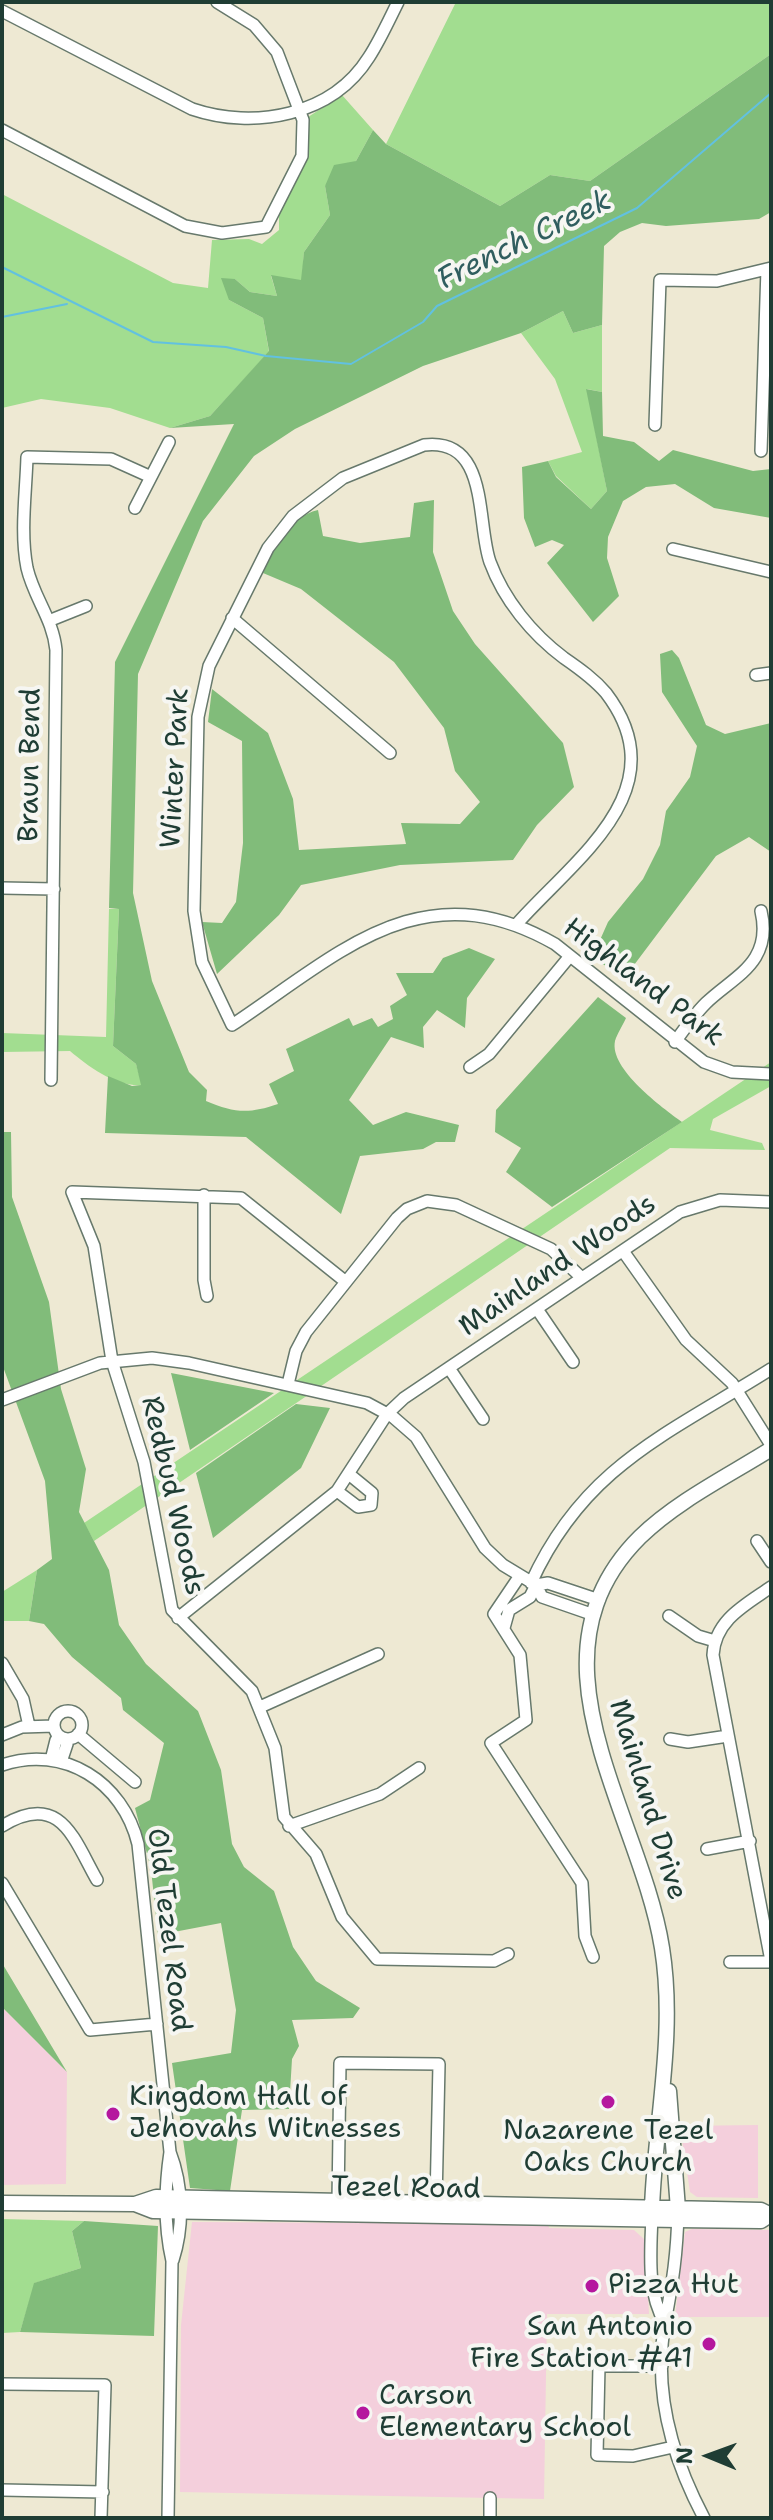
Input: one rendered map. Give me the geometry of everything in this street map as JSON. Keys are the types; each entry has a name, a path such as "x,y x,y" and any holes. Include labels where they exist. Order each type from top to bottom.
{"main road":[{"name":"Mainland Drive","path":"678,2215 677,2165 666,2058 665,1976 656,1914 594,1730 587,1696 586,1656 599,1600 615,1569 641,1536 667,1515 771,1447"},
{"name":"Mainland Drive","path":"652,2214 653,2164 666,2058"},
{"name":"Tezel Road","path":"2,2203 135,2204 153,2211 174,2205 436,2202 678,2215 761,2210 770,2215"},
{"name":"Tezel Road","path":"174,2205 652,2214"}],"street":[{"path":"2,130 185,226 222,233 266,227 302,156 305,135 277,52 254,25 217,2"},
{"path":"2,11 206,114 249,119 299,110 335,93 369,58 398,2"},
{"path":"655,425 660,280 717,281 769,269 761,451"},
{"path":"135,508 169,442"},
{"name":"Winter Park","path":"232,1025 202,962 194,911 201,694 209,666 273,540 293,516 343,478 417,447 437,444 452,450 475,474 483,537 501,586 532,628 598,683 615,704 629,752 625,794 610,825 516,925"},
{"name":"Braun Bend","path":"51,1080 56,650 51,620 33,585 26,557 27,457 111,459 151,477"},
{"path":"673,549 771,572"},
{"path":"51,620 86,606"},
{"path":"232,618 390,753"},
{"path":"756,675 771,673"},
{"path":"2,888 54,889"},
{"path":"675,1042 707,1002 737,982 754,965 767,932 761,911"},
{"name":"Highland Park","path":"232,1025 352,945 392,925 443,913 485,916 516,925 570,956 675,1042 714,1067 771,1074"},
{"path":"470,1067 489,1054 570,956"},
{"name":"Redbud Woods","path":"204,1195 72,1192 94,1246 112,1361 144,1462 163,1549 168,1598 178,1618 232,1667 260,1707 275,1748 281,1807 289,1826 316,1854 342,1917 377,1959 494,1961 508,1954"},
{"path":"207,1296 204,1280 204,1195 248,1201 346,1282"},
{"name":"Mainland Woods","path":"178,1618 337,1491 387,1414 404,1398 693,1206 720,1200 771,1202"},
{"path":"288,1384 300,1341 407,1209 438,1201 456,1205 551,1249 582,1278"},
{"path":"623,1251 686,1340 721,1369 771,1447"},
{"path":"537,1309 573,1362"},
{"path":"2,1400 78,1369 112,1361 176,1360 349,1397 387,1414 426,1449 465,1520 485,1548 519,1577 533,1584 542,1597 594,1615"},
{"path":"449,1368 483,1419"},
{"path":"504,1628 509,1610 525,1601 552,1540 597,1484 631,1457 771,1369"},
{"path":"337,1491 358,1507 371,1505 372,1493 350,1475"},
{"path":"757,1541 771,1562"},
{"path":"519,1577 494,1614 520,1655 526,1720 491,1743 582,1883 585,1936 593,1957"},
{"path":"533,1584 548,1583 599,1600"},
{"path":"730,1962 771,1962 714,1666 715,1641 735,1612 771,1587"},
{"path":"669,1616 698,1636 715,1641"},
{"path":"260,1707 378,1654"},
{"path":"2,1663 23,1699 29,1726"},
{"path":"54,1726 58,1715 71,1711 81,1720 78,1734"},
{"path":"2,1735 29,1726 54,1726"},
{"path":"54,1726 63,1738"},
{"path":"56,1761 56,1740 78,1734"},
{"path":"78,1734 135,1782"},
{"path":"670,1739 688,1742 728,1736"},
{"name":"Old Tezel Road","path":"2,1765 29,1759 56,1761 91,1774 108,1788 132,1823 138,1844 174,2205 167,2240 172,2261 168,2518"},
{"path":"289,1826 380,1794 419,1768"},
{"path":"2,1826 22,1815 35,1814 56,1820 75,1835 97,1880"},
{"path":"707,1849 750,1841"},
{"path":"2,1883 90,2030 157,2024"},
{"path":"338,2201 340,2063 439,2064 436,2202"},
{"path":"652,2214 653,2284 657,2310 665,2323"},
{"path":"678,2215 677,2270 665,2323 662,2366 673,2447 704,2518"},
{"path":"662,2366 599,2366 597,2455 633,2456 673,2447"},
{"path":"2,2384 105,2385 101,2518"},
{"path":"2,2490 103,2492"},
{"path":"490,2498 490,2518"}],"shaded area":[{"path":"2,2007 67,2072 66,2184 2,2185"},
{"path":"758,2125 758,2198 697,2197 690,2192 680,2126"},
{"name":"Carson Elementary School","path":"192,2222 548,2224 549,2228 634,2230 645,2240 649,2314 547,2314 544,2499 180,2492 181,2325"},
{"path":"692,2229 771,2230 771,2317 675,2317 685,2232"}],"green space":[{"path":"456,2 771,2 771,54 590,181 550,175 500,206 386,144"},
{"path":"771,54 771,212 759,219 666,226 642,223 620,232 604,246 602,325 573,333 563,311 521,333 423,366 295,429 254,456 203,521 138,674 133,893 152,981 189,1072 207,1090 206,1101 242,1111 278,1104 269,1084 294,1071 286,1049 349,1018 353,1026 372,1018 378,1027 393,1019 390,1006 407,995 396,973 433,973 443,958 469,948 495,959 467,998 465,1028 437,1010 423,1027 424,1048 391,1037 349,1100 373,1125 406,1112 459,1125 455,1142 436,1142 423,1149 360,1156 341,1214 246,1137 105,1133 108,1076 132,1086 141,1085 136,1064 113,1046 119,909 109,908 115,662 234,424 170,428 210,416 269,351 263,318 229,300 221,278 235,279 250,292 277,296 271,275 301,280 304,252 330,215 325,186 334,165 356,161 373,130 386,144 500,206 550,175 590,181"},
{"path":"342,95 373,130 356,161 325,186 330,215 304,252 302,281 271,276 277,296 250,292 235,279 229,300 263,318 269,352 210,416 170,428 110,408 41,399 2,408 2,194 173,283 208,288 212,240 249,239 262,244 279,230 279,215 309,150 305,119"},
{"path":"563,311 573,333 602,325 602,392 587,389 607,491 591,509 556,476 548,461 582,452 555,379 521,333"},
{"path":"586,389 602,392 603,436 634,442 659,461 673,450 753,471 771,469 771,518 714,508 675,484 646,487 623,501 608,537 607,558 619,596 593,622 547,563 564,545 552,540 535,547 524,518 522,467 548,461 556,477 591,509 607,491"},
{"path":"434,500 433,552 453,611 475,644 563,743 574,787 537,825 513,860 400,865 301,885 279,915 217,974 202,922 222,923 236,902 243,843 242,741 208,722 212,689 268,733 293,799 299,850 406,844 401,823 460,824 480,802 455,771 444,728 394,662 301,589 263,573 284,534 298,519 308,514 318,510 323,536 360,543 410,537 414,503"},
{"path":"672,650 679,658 706,725 725,734 771,723 771,852 749,837 716,856 625,977 592,958 608,922 643,879 660,845 666,811 690,777 697,746 662,692 660,654"},
{"path":"109,909 119,909 113,1046 136,1064 142,1085 113,1079 70,1051 2,1052 2,1033 106,1037"},
{"path":"598,997 626,1018 615,1041 620,1064 639,1087 682,1122 552,1207 506,1172 521,1148 495,1132 496,1110"},
{"path":"771,1062 771,1086 713,1119 710,1130 762,1143 765,1150 670,1148 94,1541 84,1523"},
{"path":"2,1132 11,1132 12,1197 49,1302 61,1389 86,1469 79,1512 109,1570 119,1625 146,1664 198,1711 221,1770 232,1844 244,1867 274,1891 293,1947 316,1981 360,2008 353,2018 292,2020 299,2046 292,2059 289,2109 242,2110 230,2191 190,2188 172,2063 231,2053 236,2010 221,1923 158,1935 151,1869 135,1808 150,1800 164,1743 123,1710 121,1698 72,1657 44,1624 29,1621 37,1570 52,1559 45,1481 2,1364"},
{"path":"171,1373 274,1393 190,1450"},
{"path":"296,1404 330,1408 301,1468 213,1538 196,1473"},
{"path":"37,1570 29,1621 2,1621 2,1592"},
{"path":"2,1963 67,2072 2,2007"},
{"path":"2,2219 84,2221 72,2231 81,2268 35,2283 20,2332 2,2333"},
{"path":"84,2221 158,2226 154,2336 20,2332 34,2283 81,2268 72,2231"}],"waterway":[{"name":"French Creek","path":"2,267 153,342 226,347 266,356 351,364 423,322 437,306 637,208 771,93"},
{"path":"2,317 67,304"}],"place":[{"name":"Nazarene Tezel Oaks Church","path":"608,2102"},
{"name":"Kingdom Hall of Jehovahs Witnesses","path":"113,2114"},
{"name":"Pizza Hut","path":"592,2286"},
{"name":"San Antonio Fire Station #41","path":"709,2344"},
{"name":"Carson Elementary School","path":"363,2413"}]}
